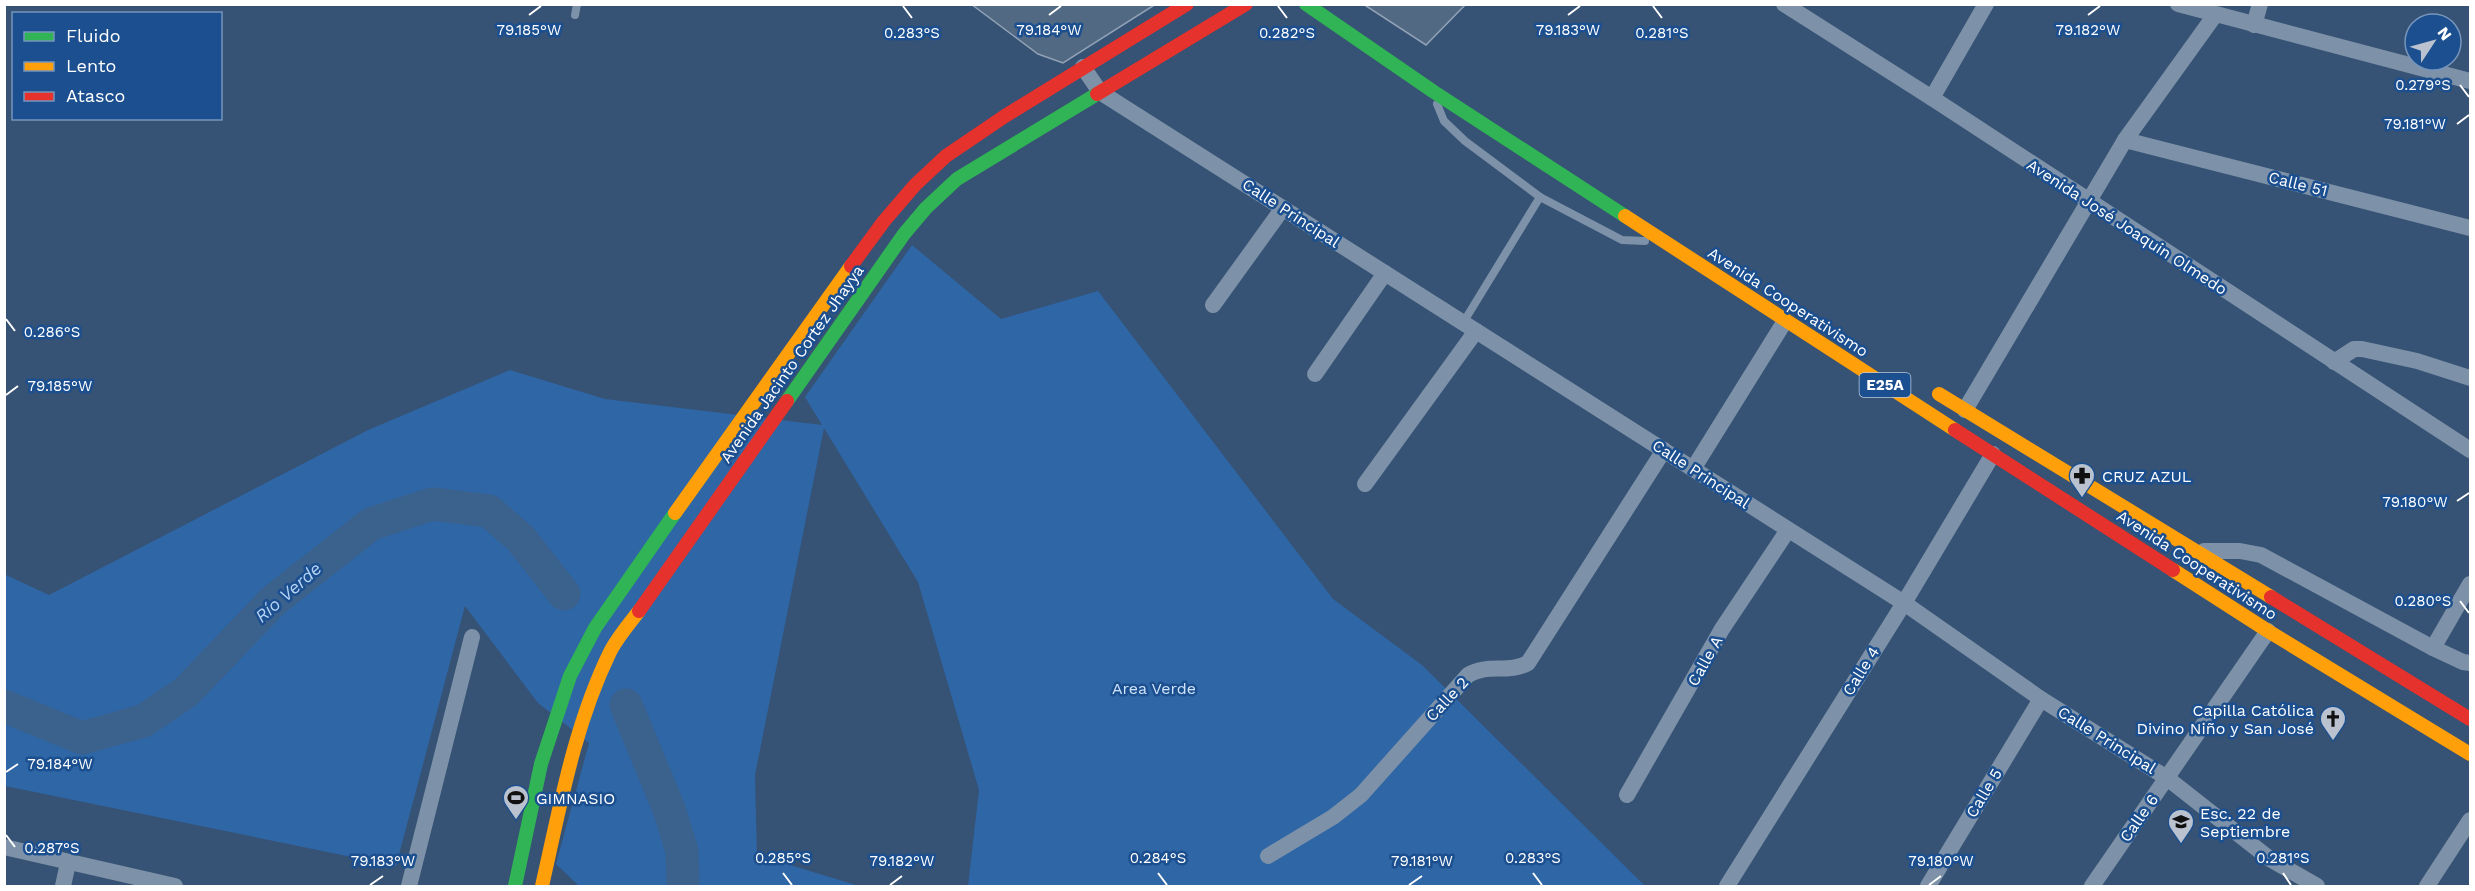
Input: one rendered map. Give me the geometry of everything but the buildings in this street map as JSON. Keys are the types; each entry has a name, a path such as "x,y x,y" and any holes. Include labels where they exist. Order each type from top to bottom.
{"main road":[{"name":"Avenida Jacinto Cortez Jhayya","path":"515,886 541,764 570,676 595,628 809,323 900,203 946,156 1083,67 1187,4"},
{"name":"Avenida Jacinto Cortez Jhayya","path":"542,886 566,780 586,707 611,650 904,234 926,208 957,179 1246,4"},
{"name":"Avenida Cooperativismo","path":"1306,4 1434,92 1785,321 2268,631 2470,754"},
{"name":"Avenida Cooperativismo","path":"1925,384 2470,719"}],"street":[{"name":"Avenida José Joaquin Olmedo","path":"1784,4 1932,98 2089,203 2470,450"},
{"path":"1932,98 1986,4"},
{"path":"2178,4 2470,81"},
{"path":"2254,25 2260,4"},
{"path":"1965,410 2125,140 2215,15"},
{"name":"Calle Principal","path":"1083,67 1100,92 1904,603 2041,699 2167,778 2270,859 2317,886"},
{"name":"Calle 51","path":"2125,140 2470,228"},
{"path":"1213,306 1283,208"},
{"path":"1315,374 1385,273"},
{"path":"1693,469 1785,321"},
{"path":"1365,484 1469,327"},
{"path":"2334,362 2354,349 2362,349 2417,361 2470,378"},
{"name":"Calle 2","path":"1268,856 1333,818 1361,795 1468,675 1484,668 1513,669 1528,663 1664,450"},
{"name":"Calle 4","path":"1727,886 1904,603 1993,454"},
{"name":"Calle A","path":"1627,795 1722,628 1788,530"},
{"path":"2197,551 2240,551 2260,555 2433,648 2470,663"},
{"path":"2433,648 2470,584"},
{"name":"Calle 6","path":"2092,886 2268,631"},
{"path":"409,886 472,637"},
{"name":"Calle 5","path":"1928,886 2041,699"},
{"path":"2427,886 2470,820"},
{"path":"4,848 175,886"},
{"path":"63,886 68,863"}],"lane":[{"path":"575,15 577,4"},
{"path":"1434,92 1444,121 1466,141 1540,197 1622,240 1638,242 1660,238"},
{"path":"1469,327 1540,197"}],"green space":[{"name":"Area Verde","path":"912,245 1001,319 1098,291 1333,599 1422,665 1645,886 968,886 979,790 918,582 824,428 755,775 757,855 859,886 579,886 556,864 589,743 538,703 465,606 396,866 5,786 4,574 49,595 368,430 510,370 605,399 822,425 805,397"}],"waterway":[{"name":"Río Verde","path":"4,706 82,738 143,721 186,692 273,601 371,524 432,504 489,511 521,539 564,594"},
{"name":"Río Verde","path":"626,705 669,809 682,851 683,886"}],"traffic: fast":[{"path":"1306,4 1434,92 1625,216"},
{"path":"787,401 904,234 926,208 957,179 1097,94"},
{"path":"515,886 541,764 570,676 595,628 675,513"}],"traffic: slow":[{"path":"1625,216 1955,430"},
{"path":"675,513 851,266"},
{"path":"1939,394 2271,597"},
{"path":"2173,570 2268,631 2470,754"},
{"path":"542,886 569,767 597,680 610,652 639,611"}],"traffic: jam":[{"path":"851,266 884,221 915,185 946,156 1005,116 1187,4"},
{"path":"1097,94 1246,4"},
{"path":"639,611 787,401"},
{"path":"1955,430 2173,570"},
{"path":"2271,597 2470,719"}],"place":[{"name":"CRUZ AZUL","path":"2082,499"},
{"name":"Capilla Católica Divino Niño y San José","path":"2333,742"},
{"name":"GIMNASIO","path":"516,821"},
{"name":"Esc. 22 de Septiembre","path":"2181,845"}]}
